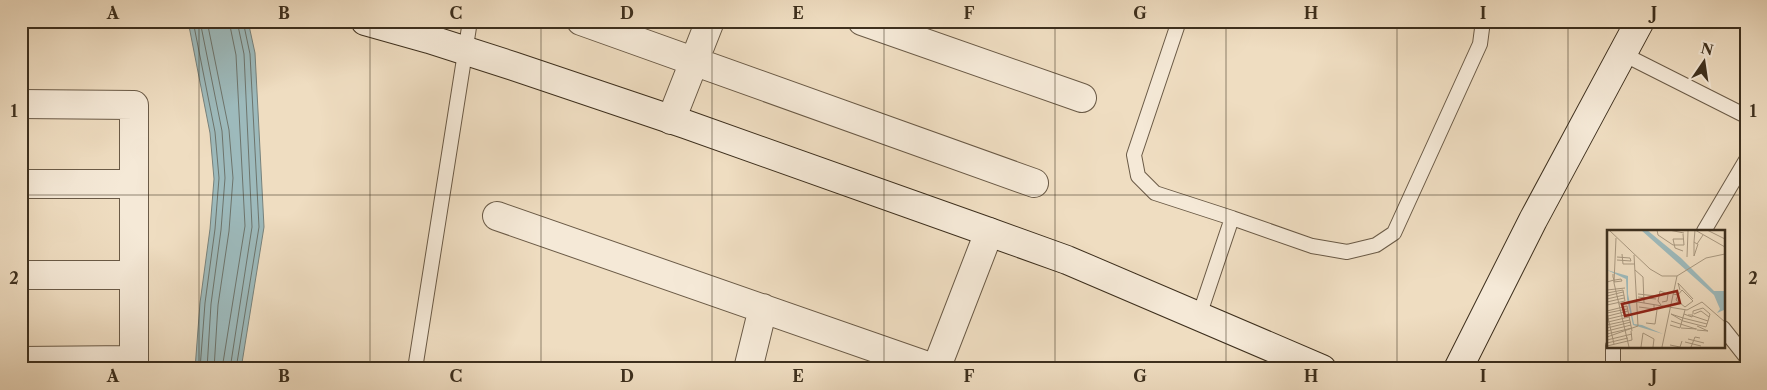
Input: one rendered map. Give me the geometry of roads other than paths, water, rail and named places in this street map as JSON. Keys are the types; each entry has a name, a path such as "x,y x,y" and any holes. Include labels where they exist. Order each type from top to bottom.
{"street":[{"path":"365,21 466,50 671,120 1067,260 1322,369"},
{"path":"581,21 1034,183"},
{"path":"671,120 710,21"},
{"path":"862,21 1082,98"},
{"path":"1458,369 1533,220 1640,21"},
{"path":"21,104 134,105 134,365 21,361"},
{"path":"21,184 134,184"},
{"path":"497,216 936,369 989,232"},
{"path":"21,275 134,276"},
{"path":"748,369 763,308"}],"lane":[{"path":"415,369 470,21"},
{"path":"1179,21 1134,155 1138,176 1155,193 1312,246 1347,252 1376,245 1394,233 1480,44 1483,21"},
{"path":"1623,54 1746,116"},
{"path":"1705,230 1746,160"},
{"path":"1199,316 1232,218"},
{"path":"1724,329 1746,357"},
{"path":"1613,348 1613,363 1616,369"}],"water":[{"path":"188,21 248,21 255,53 264,227 241,369 195,369 200,303 210,229 214,179 210,133"}]}
